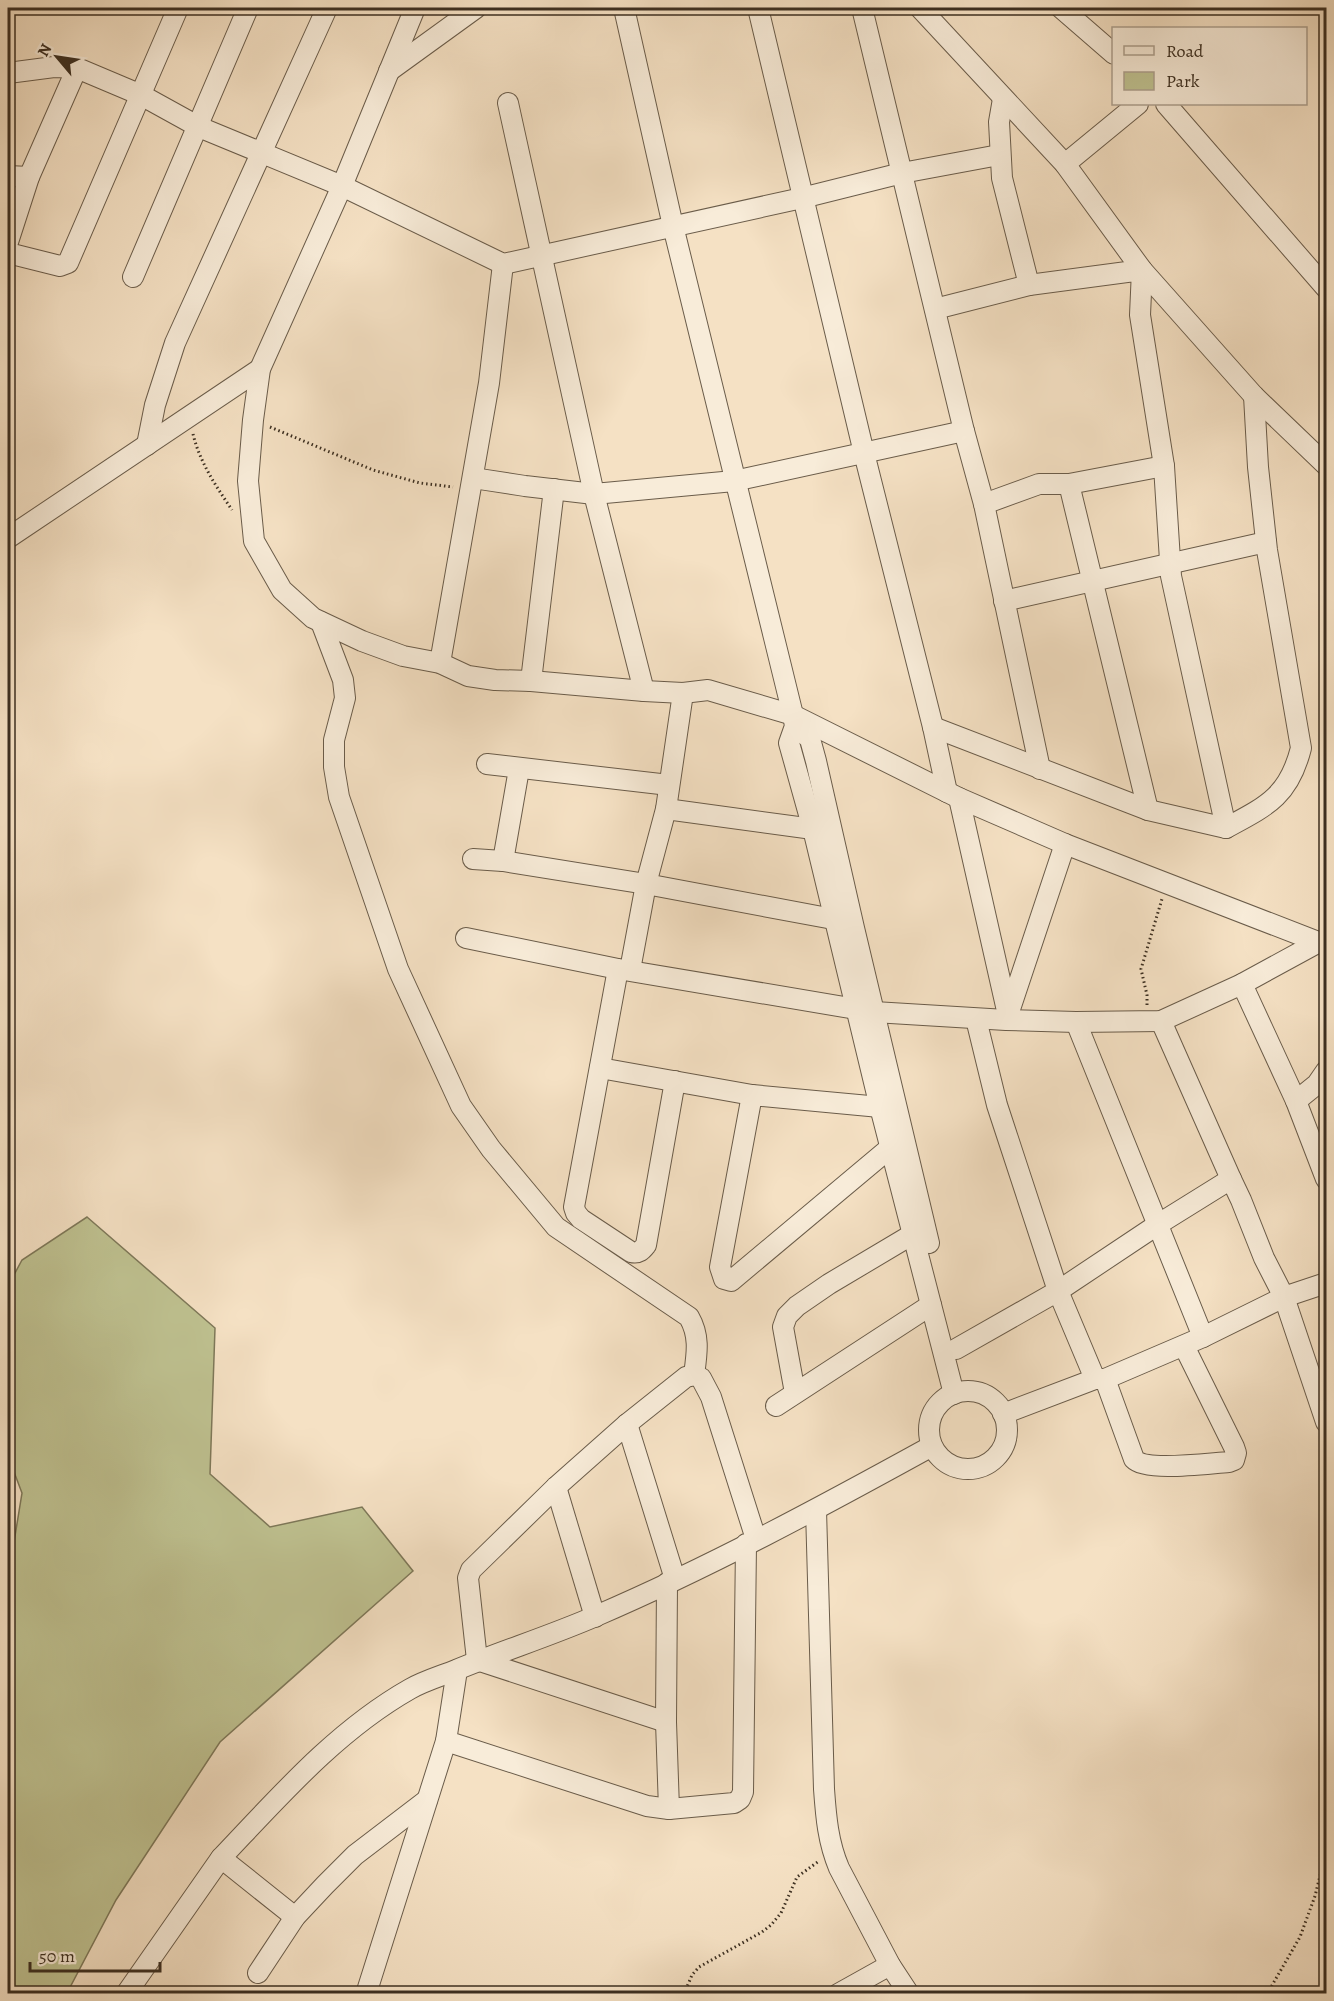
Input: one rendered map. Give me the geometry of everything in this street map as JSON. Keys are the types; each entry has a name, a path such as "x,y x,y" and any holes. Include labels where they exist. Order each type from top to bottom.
{"street":[{"path":"8,253 60,266 68,263 178,8"},
{"path":"133,277 248,8"},
{"path":"147,445 155,405 175,343 327,8"},
{"path":"415,8 342,186 260,369 248,481 254,541 282,590 313,618 362,641 403,656 440,663 468,676 644,691 683,693 708,690 794,721 1065,844 1323,943"},
{"path":"388,72 476,8"},
{"path":"624,8 673,226 794,721 810,740 816,761 865,1011 880,1107 956,1349 960,1392"},
{"path":"758,8 864,453 933,727 953,795 1007,1018"},
{"path":"862,8 964,431 984,504 1040,769"},
{"path":"920,8 1065,164 1142,270 1254,396 1326,465"},
{"path":"1060,8 1112,53"},
{"path":"8,73 54,67 77,68 141,95 199,127 342,186 503,264 802,198 902,173 999,155"},
{"path":"8,242 29,177 77,68"},
{"path":"1003,99 999,122 1002,178 1029,285"},
{"path":"508,103 594,494 644,691"},
{"path":"1065,164 1137,105"},
{"path":"1167,105 1326,288"},
{"path":"8,176 29,177"},
{"path":"440,663 489,383 503,264"},
{"path":"934,309 1029,285 1142,270"},
{"path":"1142,270 1140,315 1164,466 1170,564 1175,600 1226,828"},
{"path":"8,538 260,369"},
{"path":"933,727 1148,810 1226,828 1259,810 1279,794 1292,778 1301,748 1266,542 1254,396"},
{"path":"471,484 594,494 734,481 964,431"},
{"path":"984,504 1039,484 1069,484 1164,466"},
{"path":"1069,484 1148,810"},
{"path":"531,681 554,489"},
{"path":"1004,601 1266,542"},
{"path":"321,622 343,680 345,698 334,740 334,767 339,797 398,969 461,1106 491,1149 556,1227 689,1317 696,1328 698,1342 694,1375"},
{"path":"675,1081 646,1245 641,1251 631,1252 581,1218 574,1207 600,1068 666,809 683,693"},
{"path":"794,721 789,743 813,830 833,919 865,1011 920,1232 932,1305 960,1392"},
{"path":"487,764 669,785"},
{"path":"503,861 519,769"},
{"path":"666,809 813,830"},
{"path":"1007,1018 1065,844"},
{"path":"473,859 503,861 646,884 833,919"},
{"path":"466,938 624,970 865,1011 976,1019 1007,1018 1076,1022 1153,1021 1242,984 1323,943"},
{"path":"1242,984 1296,1101 1326,1179"},
{"path":"976,1019 997,1105 1058,1291 1100,1379 1134,1459 1138,1463 1151,1466 1234,1460 1236,1453 1234,1447 1184,1346"},
{"path":"1153,1021 1241,1200 1264,1258 1284,1297 1326,1422"},
{"path":"1076,1022 1203,1337"},
{"path":"600,1068 752,1095 880,1107"},
{"path":"1296,1101 1317,1084 1326,1071"},
{"path":"752,1095 720,1267 721,1275 728,1281 732,1281 891,1147"},
{"path":"956,1349 1058,1291 1231,1179"},
{"path":"795,1394 783,1327 787,1316 797,1306 829,1284 920,1232"},
{"path":"1003,1414 1184,1346 1284,1297 1326,1282"},
{"path":"776,1406 932,1305"},
{"path":"446,1741 647,1806 669,1809 734,1803 740,1799 743,1792 751,1542 711,1397 701,1378 694,1375 686,1377 627,1424 556,1487 469,1574 477,1660"},
{"path":"960,1392 982,1393 995,1401 1003,1414 1007,1428 1004,1443 996,1457 984,1466 969,1469 954,1467 941,1459 932,1446 929,1432 932,1416 939,1404 960,1392"},
{"path":"627,1424 671,1581 666,1722 669,1809"},
{"path":"126,1994 221,1858 306,1769 366,1717 411,1688 477,1660 595,1617 671,1581 816,1510 932,1446"},
{"path":"556,1487 595,1617"},
{"path":"816,1510 824,1789 828,1834 832,1851 890,1965 909,1994"},
{"path":"477,1660 666,1722"},
{"path":"366,1994 446,1741 457,1670"},
{"path":"258,1973 295,1917 355,1855 427,1800"},
{"path":"221,1858 295,1917"},
{"path":"838,1994 890,1965"}],"path":[{"path":"188,417 198,453 233,513"},
{"path":"253,420 373,470 420,483 471,484"},
{"path":"1153,1021 1141,969 1167,883"},
{"path":"684,1994 692,1975 699,1967 771,1925 781,1913 797,1877 832,1851"},
{"path":"1267,1994 1300,1937 1315,1896 1326,1852"}],"green space":[{"path":"87,1217 215,1328 210,1474 270,1527 362,1507 413,1571 220,1742 116,1900 67,1993 8,1993 8,1579 22,1493 8,1456 8,1286 22,1260"}]}
